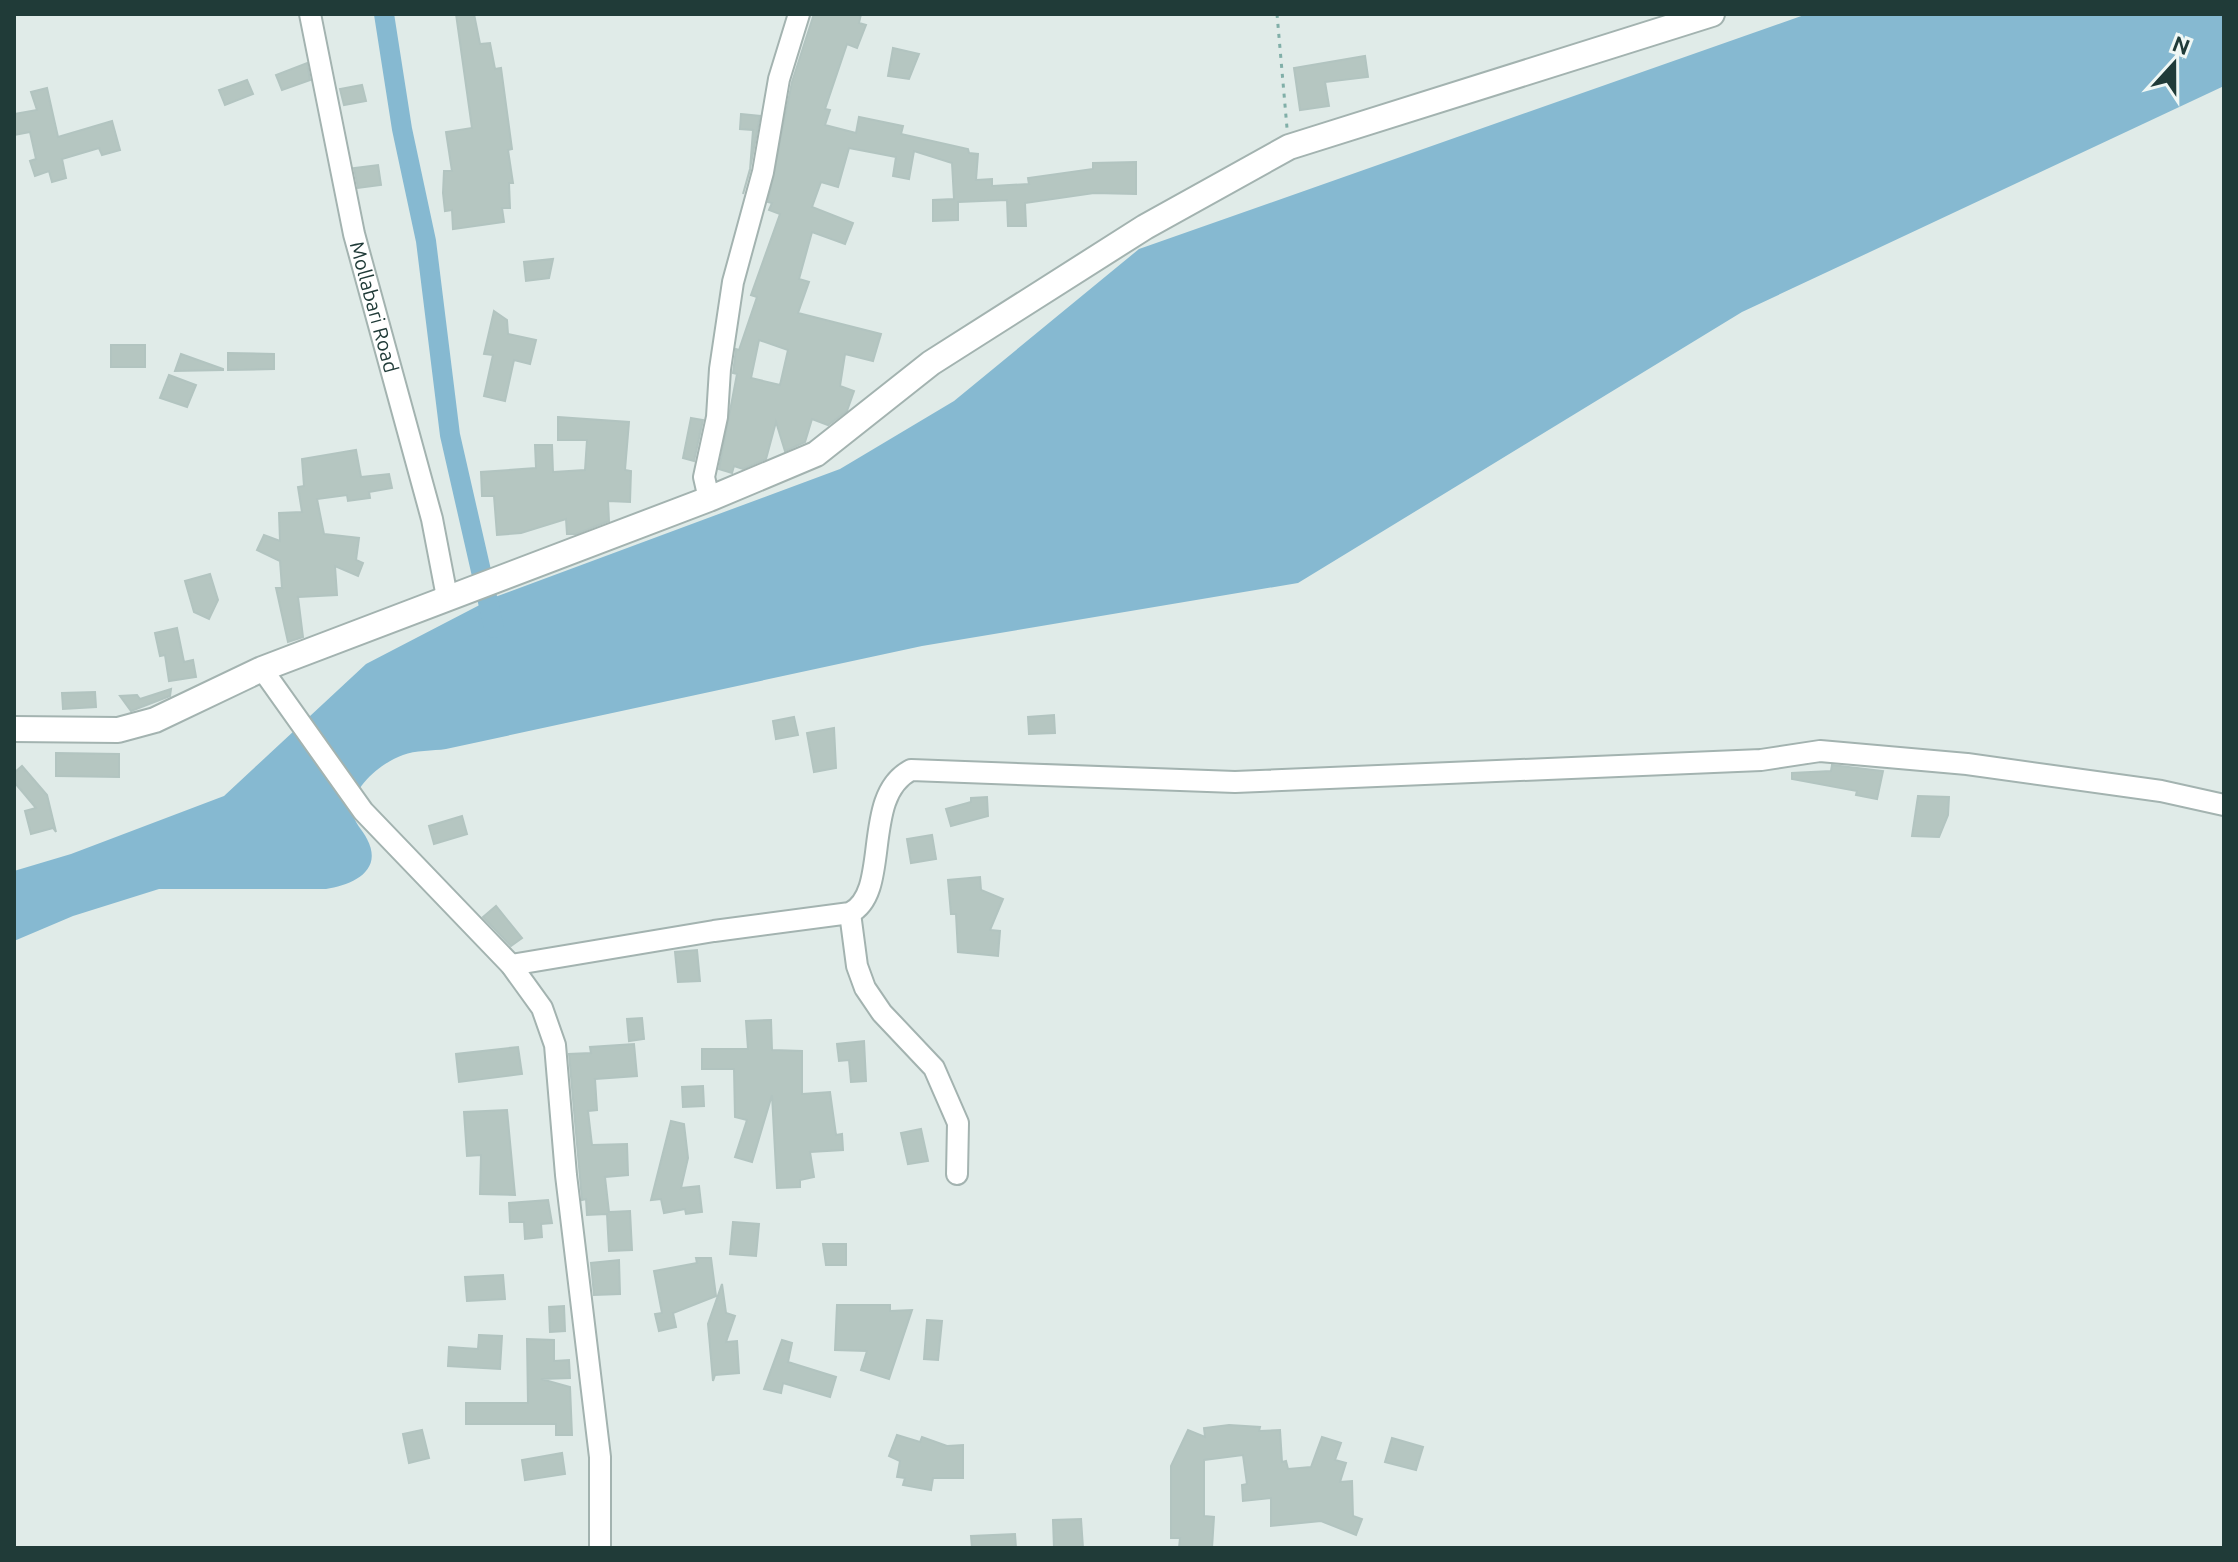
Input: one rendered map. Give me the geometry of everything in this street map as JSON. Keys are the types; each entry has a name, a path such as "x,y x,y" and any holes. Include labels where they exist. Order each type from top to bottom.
{"street":[{"name":"Mollabari Road","path":"310,14 354,234 432,519 458,594"},
{"path":"709,499 704,477 717,417 720,369 733,282 763,172 779,79 799,14"},
{"path":"14,729 118,730 138,725 262,669 709,499 816,454 931,363 1145,227 1289,147 1712,14"},
{"path":"262,669 363,811 511,965 542,1008 555,1045 566,1175 600,1457 600,1548"},
{"path":"511,965 549,956 850,913 861,907 867,897 879,824 892,785 911,770 1235,782 1761,760 1820,751 1967,764 2148,789 2224,805"},
{"path":"850,913 857,966 865,988 882,1013 934,1068 958,1123 957,1174"}],"path":[{"path":"1277,14 1289,147"}],"water":[{"path":"1807,14 2224,14 2224,86 1742,312 1298,583 922,646 446,749 408,753 377,770 357,794 353,816 367,839 371,860 368,868 355,880 326,889 159,889 73,916 14,941 14,871 71,854 224,796 366,664 495,597 840,469 954,401 1139,249"}],"building":[{"path":"456,14 474,14 480,44 490,43 495,69 501,68 512,149 508,150 513,183 509,183 510,208 502,208 504,222 453,229 452,210 445,211 443,193 444,171 452,171 446,132 472,128"},
{"path":"814,14 861,14 859,23 866,25 857,48 847,44 825,109 830,110 825,125 856,133 859,117 903,126 901,134 968,149 969,153 978,154 976,180 992,179 992,186 1029,184 1028,178 1093,169 1093,163 1136,162 1136,194 1094,193 1025,203 1026,226 1008,226 1007,200 958,202 958,220 933,221 933,200 954,199 952,163 914,151 909,179 893,176 896,157 849,148 838,187 821,182 812,207 853,223 845,244 812,232 799,279 809,282 798,313 881,334 873,361 845,354 840,386 854,391 847,411 828,425 812,419 805,442 785,451 776,422 766,459 743,469 734,466 732,473 719,469 737,374 733,373 736,349 739,350 757,297 751,295 780,214 769,210 772,203 768,202 792,82","holes":["759,340 788,350 780,385 751,378"]},
{"path":"893,48 919,54 909,79 888,76"},
{"path":"1365,56 1368,77 1325,82 1329,106 1300,110 1294,68"},
{"path":"307,63 310,80 282,90 276,75"},
{"path":"247,80 253,94 225,105 219,90"},
{"path":"362,85 366,101 344,105 340,89"},
{"path":"47,88 58,137 112,121 120,150 102,155 99,148 62,159 66,178 52,182 49,171 35,176 30,161 36,159 30,132 14,135 14,114 37,110 31,92"},
{"path":"741,114 760,116 750,168 753,130 740,129"},
{"path":"378,165 381,185 358,188 354,168"},
{"path":"553,259 549,278 526,281 524,262"},
{"path":"494,311 507,320 508,334 536,340 530,364 514,360 505,401 484,396 493,355 484,354"},
{"path":"111,345 145,345 145,367 111,367"},
{"path":"228,353 274,354 274,369 228,370"},
{"path":"181,354 223,369 223,370 175,371"},
{"path":"169,375 196,385 187,407 160,398"},
{"path":"558,417 629,422 625,470 631,471 630,502 608,501 609,521 576,534 567,534 566,519 521,533 497,535 494,496 482,496 481,472 536,468 535,445 552,445 553,472 585,470 587,440 558,440"},
{"path":"691,418 703,420 694,461 683,458"},
{"path":"356,450 361,477 389,474 392,488 369,492 370,498 348,501 347,495 317,499 324,534 359,538 356,560 363,563 358,576 335,566 337,595 298,597 303,637 288,642 276,588 282,588 280,561 257,550 264,535 280,541 279,513 302,512 298,487 304,486 302,459"},
{"path":"210,574 218,600 209,619 194,612 185,581"},
{"path":"177,628 184,662 193,660 196,677 169,681 165,655 160,656 155,633"},
{"path":"171,689 170,696 131,711 120,696 137,695 140,699"},
{"path":"95,692 96,707 63,709 62,693"},
{"path":"1054,715 1055,733 1029,734 1028,717"},
{"path":"794,717 798,735 776,739 773,721"},
{"path":"834,728 836,768 814,772 807,733"},
{"path":"56,753 119,754 119,777 56,776"},
{"path":"1832,765 1883,771 1877,799 1856,795 1857,791 1792,779 1792,773 1831,771"},
{"path":"22,766 47,795 56,832 53,828 31,834 25,811 36,808 14,782 14,773"},
{"path":"1918,796 1949,797 1948,815 1939,837 1912,836"},
{"path":"987,797 988,816 951,826 946,809 971,802 971,798"},
{"path":"462,816 467,834 434,844 429,826"},
{"path":"932,835 936,859 911,863 907,839"},
{"path":"980,877 981,890 1003,899 990,930 1000,931 998,956 958,952 956,914 951,914 948,880"},
{"path":"496,906 522,938 511,946 483,917"},
{"path":"697,950 700,981 678,982 675,952"},
{"path":"642,1018 644,1039 629,1041 627,1019"},
{"path":"771,1020 772,1050 802,1051 802,1094 830,1092 836,1135 842,1134 843,1150 810,1152 814,1177 800,1180 800,1187 777,1188 772,1095 752,1162 735,1157 747,1120 735,1117 734,1069 702,1069 702,1049 748,1049 746,1021"},
{"path":"864,1041 866,1081 851,1082 849,1060 839,1061 837,1044"},
{"path":"634,1044 637,1076 595,1079 597,1110 588,1111 592,1145 627,1144 628,1175 605,1177 609,1212 630,1211 632,1250 609,1251 607,1214 587,1215 586,1199 582,1200 569,1054 591,1053 590,1047"},
{"path":"518,1047 522,1074 459,1082 456,1054"},
{"path":"703,1086 704,1106 683,1107 682,1087"},
{"path":"507,1110 515,1195 480,1194 481,1155 467,1156 464,1112"},
{"path":"671,1121 684,1124 688,1158 681,1188 699,1186 702,1212 686,1214 685,1209 664,1213 661,1199 651,1200"},
{"path":"921,1129 928,1161 908,1164 901,1133"},
{"path":"548,1200 552,1223 541,1224 542,1237 525,1239 524,1222 510,1222 509,1203"},
{"path":"733,1222 759,1224 756,1256 730,1254"},
{"path":"823,1244 846,1244 846,1265 826,1265"},
{"path":"696,1258 711,1258 716,1296 673,1313 676,1327 659,1331 655,1314 662,1313 654,1271 697,1263"},
{"path":"619,1260 620,1294 594,1295 591,1263"},
{"path":"503,1275 505,1299 467,1301 465,1277"},
{"path":"722,1284 726,1313 735,1316 726,1342 737,1341 739,1373 715,1375 713,1381 708,1324"},
{"path":"837,1305 890,1305 890,1311 912,1310 889,1379 861,1370 867,1351 835,1350"},
{"path":"564,1306 565,1331 550,1332 549,1307"},
{"path":"927,1320 942,1321 938,1360 924,1359"},
{"path":"479,1335 502,1336 500,1369 448,1366 449,1347 478,1349"},
{"path":"527,1339 554,1340 554,1361 569,1360 570,1378 541,1379 570,1387 572,1435 556,1435 556,1424 466,1424 466,1403 528,1403"},
{"path":"782,1340 792,1343 788,1362 836,1377 830,1397 783,1383 781,1393 764,1389"},
{"path":"1229,1425 1260,1427 1259,1431 1280,1430 1282,1462 1286,1461 1288,1469 1311,1467 1322,1437 1341,1443 1335,1460 1346,1463 1340,1482 1352,1481 1353,1516 1362,1519 1356,1535 1321,1521 1271,1526 1271,1498 1243,1501 1242,1485 1247,1484 1243,1455 1204,1460 1204,1516 1214,1517 1212,1548 1179,1548 1180,1538 1171,1538 1171,1466 1188,1430 1205,1437 1204,1428"},
{"path":"422,1430 429,1458 409,1463 403,1434"},
{"path":"897,1435 920,1442 922,1437 947,1446 963,1445 963,1478 933,1478 931,1490 903,1485 905,1478 897,1477 900,1461 889,1456"},
{"path":"1392,1438 1423,1447 1416,1470 1385,1462"},
{"path":"562,1453 565,1474 525,1480 522,1460"},
{"path":"1081,1519 1083,1548 1054,1548 1053,1520"},
{"path":"1015,1534 1016,1548 972,1548 971,1536"}],"waterway":[{"path":"384,14 402,129 426,241 450,435 494,628"}]}
